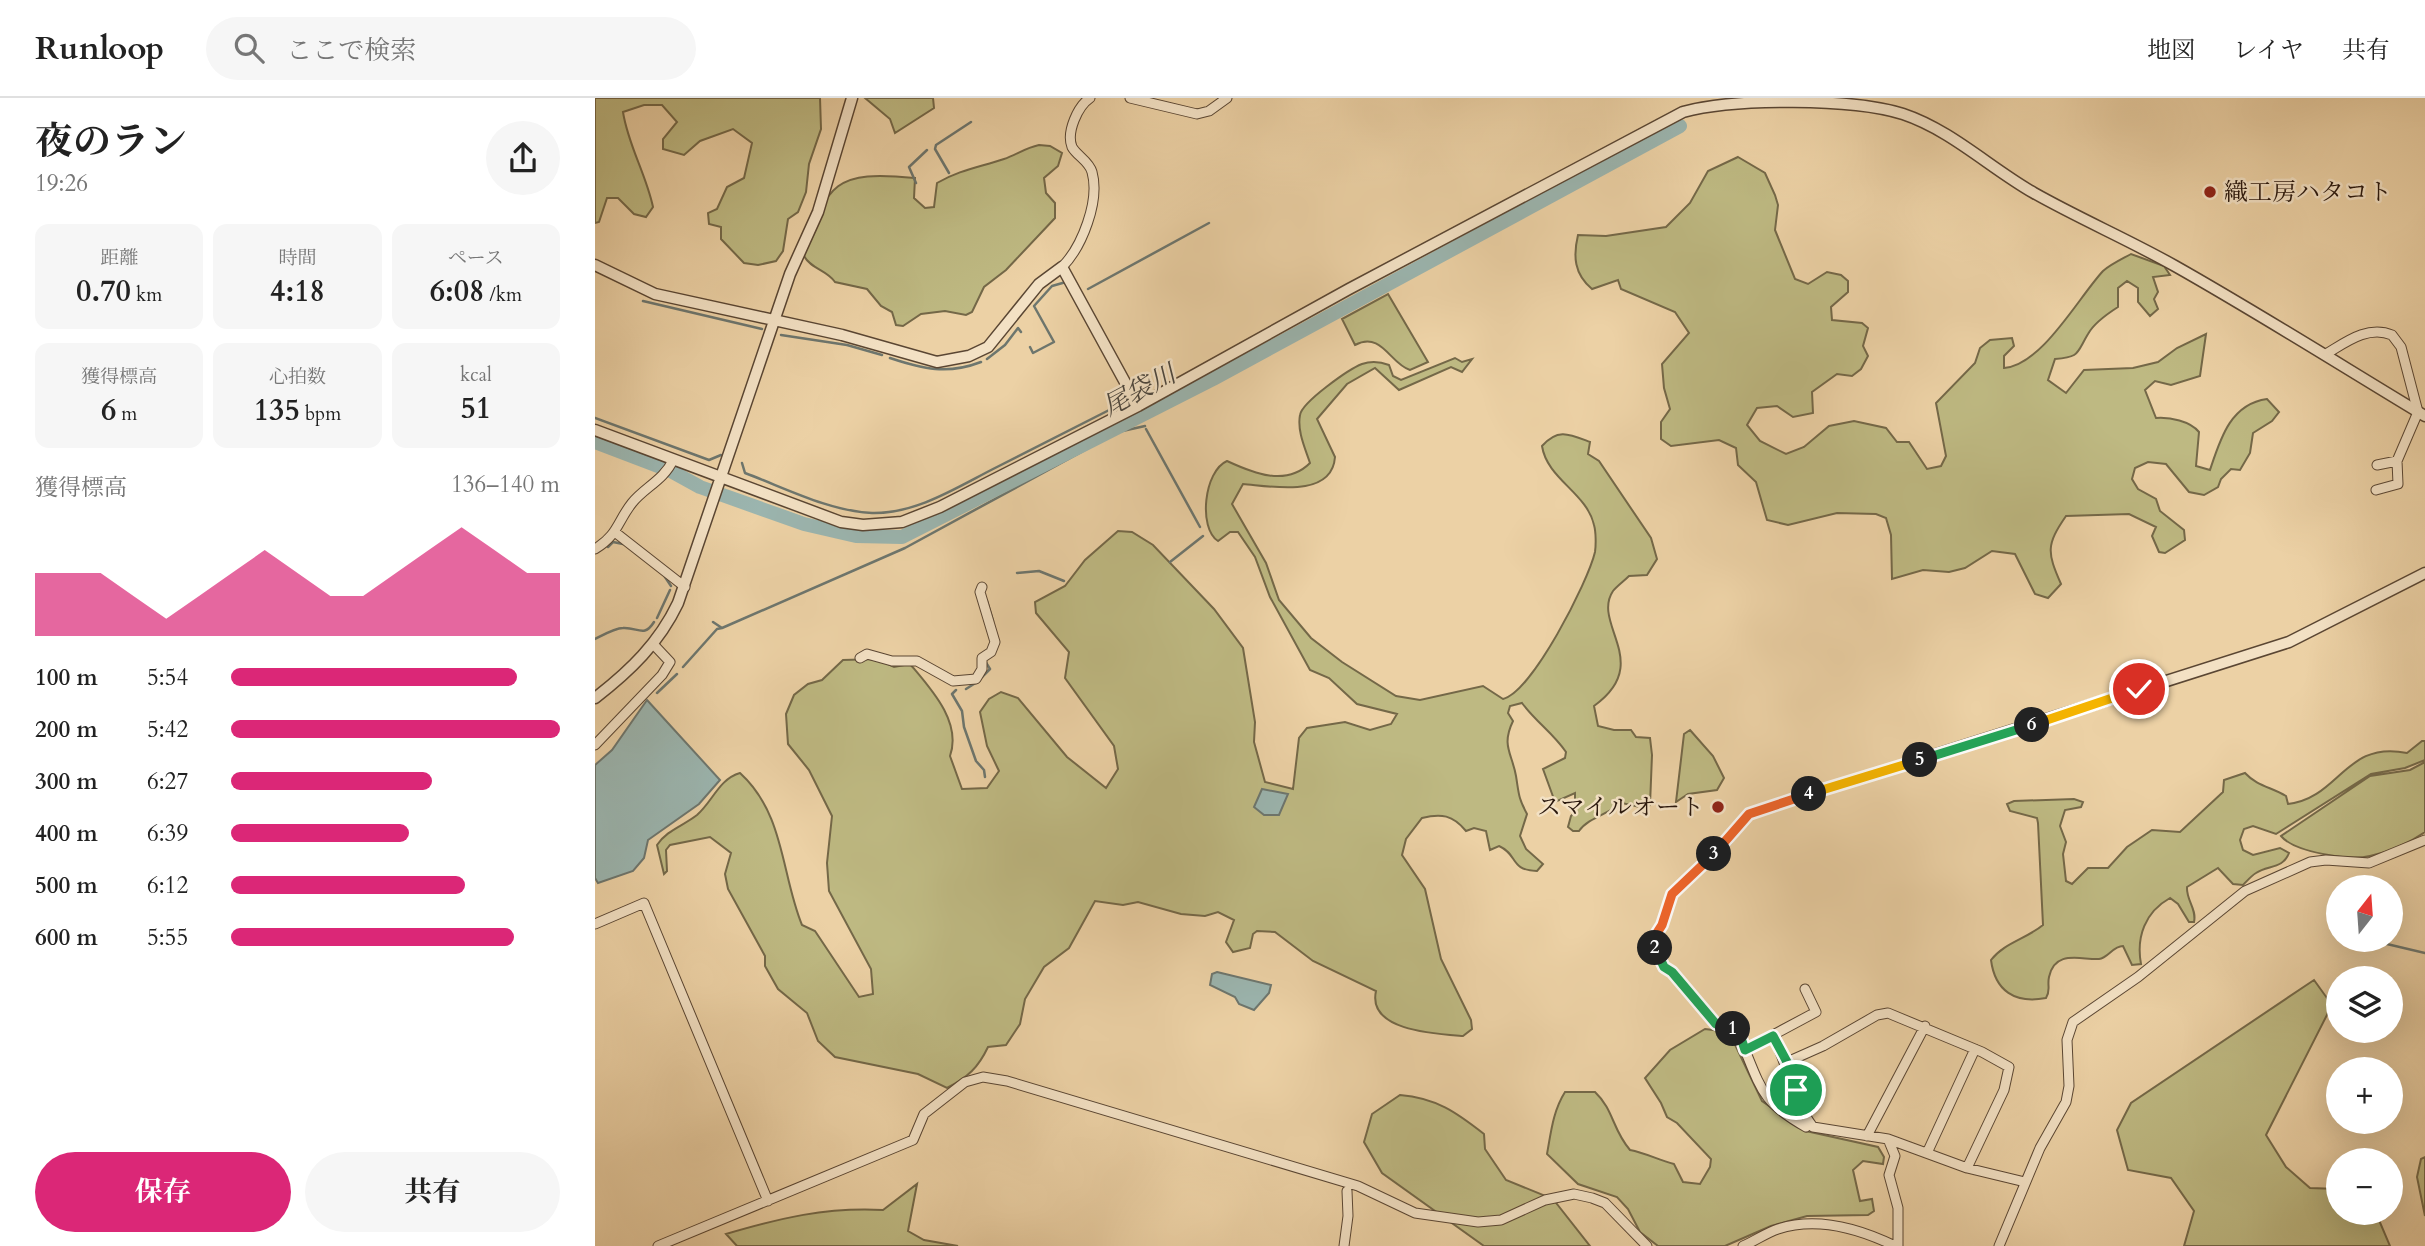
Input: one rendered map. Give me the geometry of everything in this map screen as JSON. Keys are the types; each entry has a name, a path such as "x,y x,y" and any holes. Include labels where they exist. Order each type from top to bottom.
{"street":[{"path":"595,698 623,676 654,645 685,587 790,274 818,212 852,98"},
{"path":"595,265 655,294 773,323 842,335 923,359 949,361 978,353 988,346 1039,284 1062,267 1080,245 1088,221 1091,169 1073,149 1070,140 1081,106 1090,98"},
{"path":"1130,98 1197,114 1209,111 1227,98"},
{"path":"595,429 670,467 720,488 841,522 902,522 940,508 1137,406 1349,289 1702,102 1749,100 1825,103 1902,113 1931,127 2036,195 2173,265 2326,354 2422,414"},
{"path":"1062,267 1137,406"},
{"path":"2326,354 2354,337 2374,331 2392,335 2401,347 2422,414 2397,461 2399,484 2375,490"},
{"path":"2377,465 2397,461"},
{"path":"595,549 616,533 632,502 670,467"},
{"path":"616,533 685,587"},
{"path":"1810,1123 1806,1127 1764,1097 1735,1029 1716,1024 1672,972 1664,967 1653,939 1662,925 1672,894 1727,841 1749,814 2289,642 2425,573"},
{"path":"860,658 867,654 892,661 917,661 953,681 976,679 982,669 982,658 991,652 995,642 980,592 982,587"},
{"path":"595,745 639,698 648,692 670,662 654,645"},
{"path":"1999,1246 2025,1182 2066,1102 2069,1086 2067,1040 2073,1022 2138,977 2245,891 2310,862 2326,860 2369,863 2425,840"},
{"path":"595,924 644,903 768,1201"},
{"path":"1745,1050 1817,1012 1805,989"},
{"path":"1787,1062 1823,1046 1877,1015 1888,1013 1925,1026 2009,1068 2004,1090 1968,1168"},
{"path":"1867,1136 1925,1026"},
{"path":"1773,1036 1787,1062 1800,1106 1813,1127 1888,1139 1968,1168 2025,1182"},
{"path":"1927,1153 1975,1049"},
{"path":"658,1246 913,1140 924,1114 965,1082 983,1077 1007,1081 1359,1186 1415,1213 1478,1223 1501,1220 1545,1200 1574,1194 1592,1198 1605,1203 1647,1246"},
{"path":"1743,1246 1778,1229 1844,1226 1864,1231 1896,1246 1898,1209 1889,1175 1895,1156 1888,1139"},
{"path":"1344,1246 1348,1216 1347,1191"}],"shaded area":[{"path":"595,98 820,98 821,129 809,164 806,192 798,212 788,219 783,251 776,261 758,265 744,263 721,239 721,227 709,224 708,213 717,209 727,187 744,178 752,143 733,129 700,141 684,155 663,149 663,139 677,122 662,105 644,105 623,112 653,207 646,217 634,214 618,198 607,198 599,222 595,223"},
{"path":"865,98 933,98 934,108 895,133 890,119"},
{"path":"1039,145 1050,146 1062,153 1058,166 1044,178 1046,193 1055,203 1055,218 1006,270 984,287 972,312 966,315 945,311 921,314 903,326 896,325 892,312 881,306 867,289 835,282 804,256 820,211 838,186 867,176 915,178 914,198 925,208 934,207 937,183"},
{"path":"1738,157 1765,173 1778,205 1775,230 1795,279 1808,284 1827,272 1841,275 1848,281 1848,292 1831,307 1832,320 1862,323 1868,328 1863,346 1868,356 1861,369 1852,376 1837,374 1812,392 1813,413 1793,417 1777,406 1757,408 1747,425 1760,441 1786,454 1804,447 1829,426 1854,421 1886,428 1897,442 1909,442 1927,469 1941,466 1946,456 1936,403 1975,363 1980,348 1990,340 2012,338 2014,346 2004,356 2004,368 2018,364 2045,343 2103,271 2131,254 2164,266 2170,275 2153,277 2158,292 2154,299 2158,309 2150,316 2138,302 2138,288 2127,281 2118,288 2118,307 2094,326 2076,353 2055,359 2048,380 2066,393 2084,370 2133,368 2158,362 2177,348 2206,334 2200,376 2171,385 2155,381 2145,390 2156,418 2179,421 2199,432 2196,466 2210,470 2228,425 2244,408 2267,399 2279,412 2272,421 2253,433 2250,453 2240,470 2231,469 2221,479 2218,487 2204,495 2189,492 2166,464 2148,462 2135,468 2132,479 2138,489 2156,499 2160,511 2184,530 2185,540 2165,553 2159,552 2152,536 2156,527 2129,514 2066,516 2055,534 2051,549 2053,564 2061,584 2048,598 2035,594 2015,554 1992,551 1965,568 1949,572 1923,570 1892,579 1891,535 1886,518 1876,514 1837,513 1788,525 1767,520 1756,482 1738,465 1736,448 1719,440 1671,446 1661,439 1661,422 1670,409 1664,388 1662,364 1689,333 1675,312 1621,289 1618,280 1592,289 1578,271 1575,257 1578,235 1606,236 1666,227 1690,203 1708,171"},
{"path":"1388,294 1428,362 1410,370 1379,345 1364,342 1355,345 1342,319"},
{"path":"1455,358 1462,362 1472,359 1462,372 1451,367 1399,390 1375,368 1347,384 1317,419 1335,457 1331,470 1323,479 1312,485 1298,487 1243,484 1232,504 1266,563 1279,600 1311,638 1342,662 1396,696 1420,700 1483,686 1503,699 1515,692 1543,657 1582,587 1595,552 1594,525 1584,504 1545,458 1542,446 1548,440 1564,434 1590,442 1588,454 1599,461 1651,538 1657,559 1647,575 1629,576 1613,591 1608,604 1621,659 1619,675 1611,690 1594,706 1598,726 1631,730 1636,737 1650,738 1650,805 1644,808 1622,803 1579,831 1573,831 1568,827 1575,812 1575,793 1555,802 1543,769 1565,758 1566,752 1522,703 1510,706 1508,713 1513,721 1508,737 1509,749 1519,795 1527,814 1520,836 1526,849 1543,864 1537,871 1522,868 1499,846 1490,850 1486,831 1474,828 1466,831 1446,817 1422,818 1406,839 1402,855 1425,889 1441,959 1471,1020 1472,1029 1463,1036 1421,1031 1392,1022 1382,1015 1376,1004 1376,991 1313,961 1275,932 1257,931 1253,934 1250,948 1233,952 1226,942 1234,920 1218,912 1205,916 1181,914 1138,902 1123,905 1095,901 1069,948 1044,967 1025,999 1020,1024 1006,1045 988,1047 972,1071 947,1088 918,1074 835,1057 818,1041 807,1013 778,989 765,966 765,956 728,889 725,874 731,853 710,837 670,845 666,850 667,871 664,874 657,845 670,832 697,815 721,785 740,773 755,789 774,826 802,925 815,931 859,997 873,994 871,969 829,891 827,863 832,816 809,770 788,744 786,714 794,695 808,684 822,680 843,660 878,659 894,667 910,664 935,695 948,719 953,743 950,756 962,789 987,788 999,771 987,746 980,712 989,699 1001,692 1018,698 1067,757 1106,788 1118,769 1114,746 1065,678 1069,652 1036,613 1035,602 1065,586 1085,560 1118,531 1132,532 1153,545 1214,609 1243,648 1255,722 1254,742 1265,782 1293,789 1299,738 1307,728 1345,722 1370,730 1391,724 1397,714 1357,704 1329,678 1310,670 1270,597 1255,557 1238,532 1230,532 1218,541 1212,534 1206,513 1206,500 1213,476 1227,461 1269,476 1301,470 1310,463 1300,427 1303,409 1327,386 1362,364 1376,362 1389,365 1393,376 1401,380"},
{"path":"1690,730 1713,756 1724,778 1717,790 1688,794 1676,802 1684,734"},
{"path":"2425,741 2425,760 2405,768 2371,774 2276,834 2253,826 2244,829 2240,840 2243,850 2253,855 2280,848 2289,853 2286,858 2279,864 2256,873 2243,885 2233,884 2218,868 2187,887 2194,922 2189,922 2178,904 2170,898 2161,904 2154,910 2141,935 2141,964 2132,965 2123,946 2099,959 2063,959 2052,968 2046,998 2016,997 2008,993 1997,980 1991,960 1996,954 2043,925 2037,818 2010,811 2007,804 2014,801 2074,799 2083,802 2081,807 2065,810 2060,826 2066,842 2063,854 2066,881 2072,884 2088,868 2108,868 2127,847 2152,830 2180,832 2223,792 2224,780 2245,773 2259,784 2286,796 2288,804 2305,800 2320,792 2356,762 2370,755 2386,751 2407,753"},
{"path":"2425,762 2425,832 2406,843 2377,854 2349,857 2309,851 2297,847 2281,836 2370,776 2410,770"},
{"path":"2314,980 2326,997 2326,1017 2266,1135 2286,1167 2310,1188 2326,1189 2326,1225 2381,1225 2390,1246 2184,1246 2194,1211 2171,1178 2128,1170 2117,1130 2131,1103"},
{"path":"1705,1029 1729,1032 1762,1101 1806,1131 1878,1147 1884,1157 1883,1164 1863,1161 1853,1170 1860,1201 1872,1199 1874,1211 1868,1215 1807,1216 1771,1226 1725,1246 1658,1246 1640,1232 1628,1209 1617,1197 1578,1184 1547,1154 1555,1114 1565,1092 1595,1092 1606,1106 1630,1150 1674,1164 1683,1182 1700,1184 1710,1167 1711,1159 1677,1123 1667,1117 1645,1078 1670,1050"},
{"path":"1400,1095 1424,1099 1445,1107 1484,1134 1485,1149 1506,1180 1553,1199 1590,1246 1484,1246 1382,1173 1364,1142 1372,1114"},
{"path":"2425,1157 2425,1216 2417,1177 2421,1159"},
{"path":"917,1184 908,1231 924,1240 958,1246 737,1246 726,1234 803,1215 842,1210 883,1210"}],"water":[{"path":"647,700 720,780 699,804 648,840 644,858 633,871 598,883 595,878 595,765 612,750"},
{"path":"1262,789 1288,794 1279,815 1264,815 1254,807"},
{"path":"1217,972 1271,985 1269,993 1254,1010 1239,1004 1235,997 1210,985 1212,974"}],"waterway":[{"path":"949,173 935,149 936,145 971,122"},
{"name":"尾袋川","path":"595,442 671,471 700,487 804,524 856,536 902,537 1213,379 1680,126"},
{"path":"916,183 909,167 927,150"},
{"path":"1088,289 1209,223"},
{"path":"1030,347 1033,353 1054,342 1034,306 1052,286 1066,282"},
{"path":"643,301 762,329"},
{"path":"987,359 1005,345 1018,328 1021,332"},
{"path":"781,335 847,345 882,355"},
{"path":"890,358 935,369 957,368 981,362"},
{"path":"742,463 745,473 840,508 872,513 905,509 937,498 1121,404 1125,391"},
{"name":"尾袋川","path":"1138,415 1141,420"},
{"path":"595,418 709,460 721,455"},
{"path":"713,622 722,628 905,548 1118,432 1145,426"},
{"path":"1146,429 1200,527"},
{"path":"1170,562 1203,536"},
{"path":"608,547 613,542 623,544"},
{"path":"1017,573 1039,571 1064,581"},
{"path":"665,577 671,586"},
{"path":"657,618 670,590"},
{"path":"987,601 993,621"},
{"path":"595,639 620,628 644,631 654,622"},
{"path":"683,667 717,629 722,628"},
{"path":"982,677 990,669 985,661"},
{"path":"657,693 677,674"},
{"path":"966,689 977,682"},
{"path":"956,690 952,694 962,711 964,727 976,761 984,770 985,777"},
{"path":"2403,948 2425,953"}],"place":[{"name":"織工房ハタコト","path":"2210,192"},
{"name":"スマイルオート","path":"1718,807"}],"route":[{"path":"1796,1090 1787,1062 1773,1036 1745,1050 1735,1029 1716,1024 1672,972 1664,967 1653,939 1662,925 1672,894 1727,841 1749,814 2139,689"}]}
